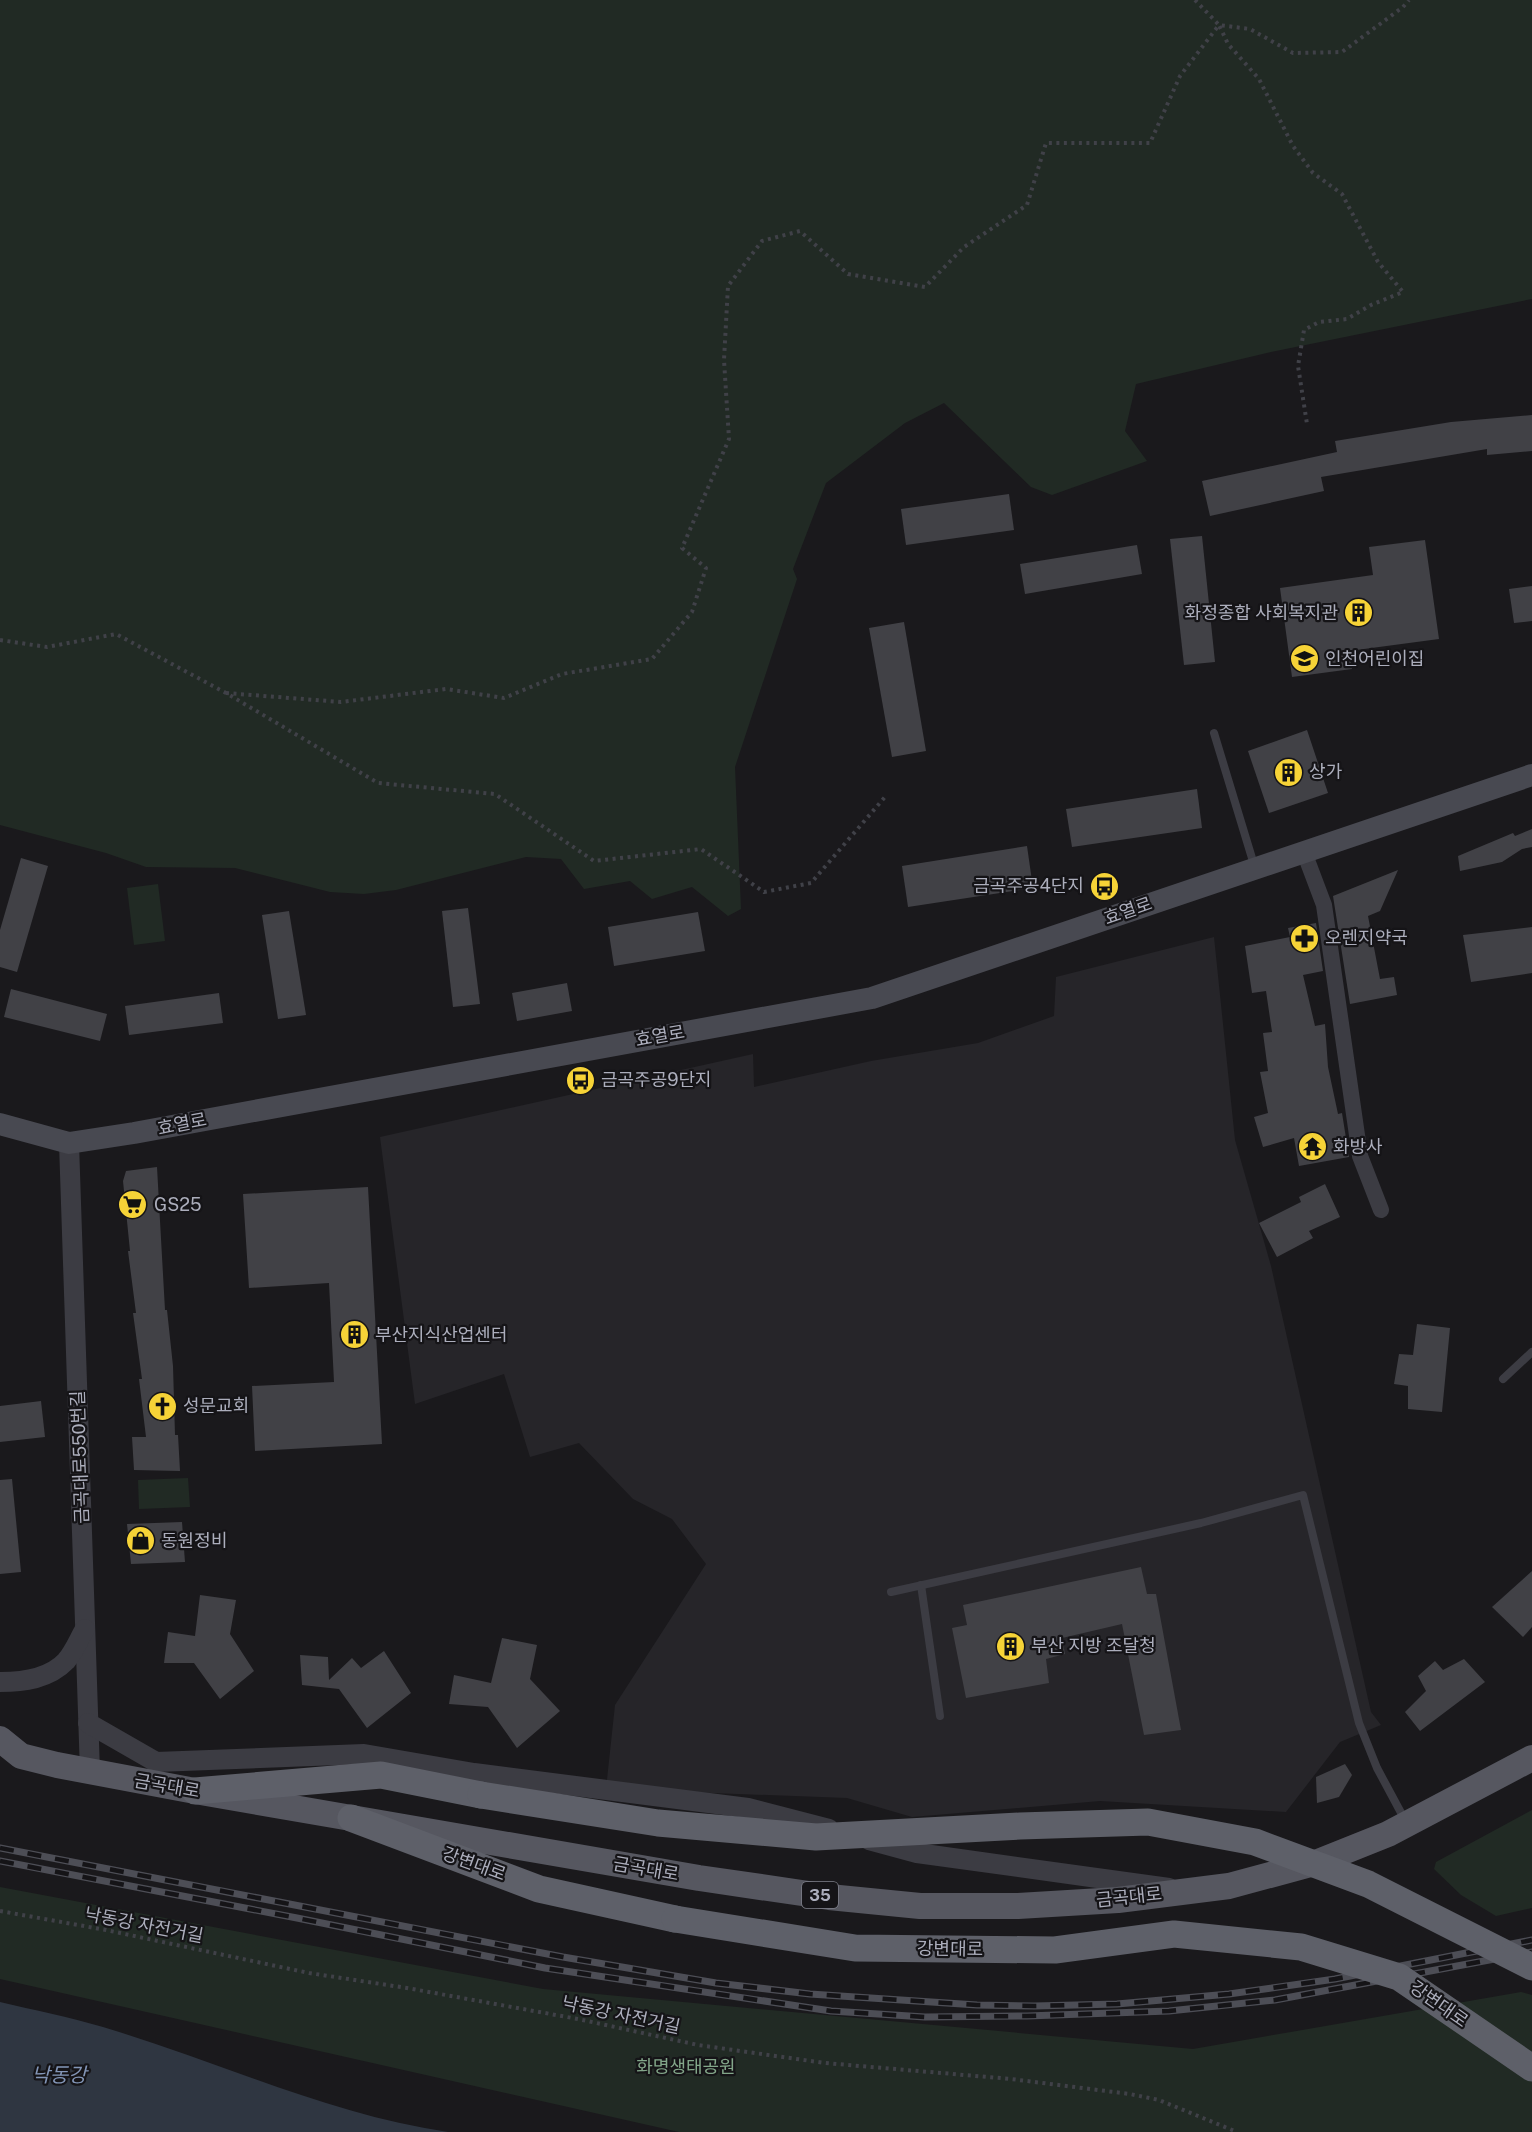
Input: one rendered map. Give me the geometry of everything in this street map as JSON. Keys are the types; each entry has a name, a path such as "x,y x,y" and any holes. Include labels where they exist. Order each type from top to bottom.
{"highway":[{"path":"195,1791 381,1775 482,1795 658,1823 816,1837 1148,1822 1255,1842 1348,1876 1532,1967"},
{"name":"강변대로","path":"351,1818 539,1889 675,1919 855,1948 1054,1950 1174,1934 1301,1947 1399,1977 1532,2068"}],"main road":[{"name":"효열로","path":"0,1124 69,1143 872,998 1532,775"},
{"name":"금곡대로","path":"0,1739 10,1759 699,1878 830,1897 920,1906 1029,1905 1118,1900 1229,1886 1318,1862 1388,1834 1532,1758"}],"street":[{"path":"1304,852 1324,905 1360,1156 1381,1210"},
{"name":"금곡대로550번길","path":"69,1143 88,1723 100,1774"},
{"path":"0,1682 22,1682 54,1669 66,1661 85,1629"},
{"name":"금곡대로","path":"88,1723 156,1762"},
{"name":"금곡대로","path":"100,1774 156,1762 364,1755 474,1773 748,1808 917,1853 1186,1891"}],"lane":[{"path":"1214,733 1255,868"},
{"path":"1503,1379 1532,1352"},
{"path":"891,1592 1201,1523 1303,1495 1359,1723 1377,1768 1407,1823"},
{"path":"921,1586 940,1716"}],"path":[{"path":"1195,0 1219,25 1228,44 1259,80 1293,146 1313,172 1342,194 1378,262 1403,292 1371,305 1347,319 1319,322 1304,330 1298,366 1307,424"},
{"path":"1219,25 1250,29 1293,53 1342,52 1403,7 1409,0"},
{"path":"226,693 341,702 446,689 504,698 562,674 652,659 692,612 706,568 682,548 729,439 724,360 728,286 762,241 800,231 848,274 925,287 964,247 1027,205 1046,143 1150,143 1180,76 1219,25"},
{"path":"0,640 47,647 116,634 226,693 378,783 495,794 594,861 701,849 764,892 811,883 885,797"},
{"name":"낙동강 자전거길","path":"0,1911 106,1930 309,1973 578,2019 698,2045 825,2063 1011,2079 1130,2094 1159,2100 1237,2132"}],"shaded area":[{"path":"1214,937 1235,1140 1271,1266 1371,1712 1381,1725 1340,1742 1286,1812 1100,1801 912,1817 847,1798 606,1789 615,1705 706,1564 672,1519 633,1499 579,1443 530,1457 504,1374 415,1404 380,1137 753,1054 754,1087 871,1061 978,1043 1054,1016 1056,977"}],"green space":[{"path":"0,0 1532,0 1532,299 1271,352 1136,384 1125,431 1147,461 1052,495 1031,487 944,403 905,423 826,483 793,569 797,579 735,767 741,909 728,916 692,887 652,899 630,881 584,889 561,859 526,857 396,890 364,894 330,892 235,868 146,867 106,853 0,825"},
{"path":"158,884 165,941 134,945 127,888"},
{"path":"188,1478 190,1507 139,1509 138,1480"},
{"path":"1532,1810 1532,1908 1496,1916 1461,1895 1434,1869 1436,1862"},
{"name":"화명생태공원","path":"0,1887 543,1989 1193,2049 1521,1992 1532,1995 1532,2132 679,2132 0,1979"}],"water":[{"name":"낙동강","path":"0,2002 103,2027 360,2113 448,2132 0,2132"}],"building":[{"path":"1532,415 1532,451 1487,455 1487,449 1321,477 1324,491 1210,516 1202,481 1337,452 1335,441 1451,422"},
{"path":"1009,494 1014,530 906,545 901,509"},
{"path":"1202,536 1215,662 1184,665 1170,539"},
{"name":"화정종합 사회복지관","path":"1425,540 1439,639 1349,651 1352,669 1292,677 1280,588 1373,575 1369,547"},
{"path":"1137,545 1142,574 1025,594 1020,564"},
{"path":"1532,586 1532,621 1514,623 1509,589"},
{"path":"904,622 926,751 892,757 869,628"},
{"name":"상가","path":"1307,730 1328,793 1269,813 1248,751"},
{"path":"1197,789 1202,828 1072,847 1066,809"},
{"path":"1532,829 1532,847 1522,849 1502,862 1460,871 1458,856 1513,833 1515,836"},
{"path":"1027,846 1033,888 908,907 902,866"},
{"path":"21,858 48,866 17,972 0,967 0,930"},
{"path":"1398,870 1380,911 1368,916 1380,979 1394,977 1397,995 1350,1004 1333,896"},
{"path":"468,908 480,1004 453,1007 442,911"},
{"path":"289,911 306,1015 278,1019 262,915"},
{"path":"698,912 705,951 614,966 608,927"},
{"path":"1316,923 1323,971 1303,975 1315,1026 1325,1024 1328,1067 1338,1114 1342,1113 1349,1157 1299,1166 1294,1138 1263,1147 1254,1117 1268,1113 1260,1072 1268,1071 1263,1033 1272,1032 1266,991 1252,993 1245,946 1290,937 1288,928"},
{"path":"1532,927 1532,973 1471,982 1463,935"},
{"path":"567,983 572,1011 517,1021 512,993"},
{"path":"11,989 107,1014 100,1041 4,1017"},
{"path":"219,993 223,1023 129,1035 125,1006"},
{"path":"157,1167 165,1310 167,1310 173,1366 175,1435 178,1435 180,1471 134,1470 132,1437 146,1437 139,1379 142,1379 133,1313 136,1313 128,1251 130,1251 123,1181 126,1171"},
{"path":"1325,1184 1340,1217 1309,1231 1313,1238 1277,1257 1259,1223 1301,1202 1299,1197"},
{"name":"부산지식산업센터","path":"368,1187 382,1444 255,1451 252,1386 334,1382 329,1283 249,1288 243,1194"},
{"path":"1417,1324 1450,1328 1442,1412 1408,1409 1408,1386 1394,1384 1399,1354 1413,1355"},
{"path":"41,1401 45,1437 0,1442 0,1406"},
{"path":"12,1479 21,1572 0,1574 0,1480"},
{"path":"182,1522 185,1562 131,1564 127,1524"},
{"name":"부산 지방 조달청","path":"1141,1567 1147,1594 1156,1594 1181,1730 1144,1735 1122,1624 1062,1638 1065,1654 1046,1659 1049,1683 966,1698 952,1628 967,1625 963,1605"},
{"path":"1532,1571 1532,1627 1523,1637 1492,1607"},
{"path":"200,1595 236,1600 230,1634 254,1671 220,1699 194,1663 164,1663 168,1632 195,1636"},
{"path":"502,1638 537,1645 530,1679 560,1711 517,1748 488,1707 449,1704 454,1675 491,1683"},
{"path":"384,1651 411,1693 367,1728 339,1689 302,1685 300,1655 328,1657 329,1680 352,1658 361,1668"},
{"path":"1464,1659 1485,1682 1420,1731 1405,1712 1426,1691 1418,1676 1435,1661 1443,1670"},
{"path":"1345,1764 1352,1775 1339,1797 1317,1803 1316,1777"}],"railway":[{"path":"0,1848 563,1957 716,1983 810,1994 977,2005 1117,2004 1229,1994 1335,1979 1532,1940"},
{"path":"0,1861 545,1968 831,2011 925,2017 1169,2011 1275,2000 1532,1952"}],"place":[{"name":"화정종합 사회복지관","path":"1359,613"},
{"name":"인천어린이집","path":"1304,659"},
{"name":"상가","path":"1288,772"},
{"name":"금곡주공4단지","path":"1105,886"},
{"name":"오렌지약국","path":"1304,938"},
{"name":"금곡주공9단지","path":"580,1080"},
{"name":"화방사","path":"1312,1147"},
{"name":"GS25","path":"133,1205"},
{"name":"부산지식산업센터","path":"354,1335"},
{"name":"성문교회","path":"162,1406"},
{"name":"동원정비","path":"140,1541"},
{"name":"부산 지방 조달청","path":"1010,1646"}]}
